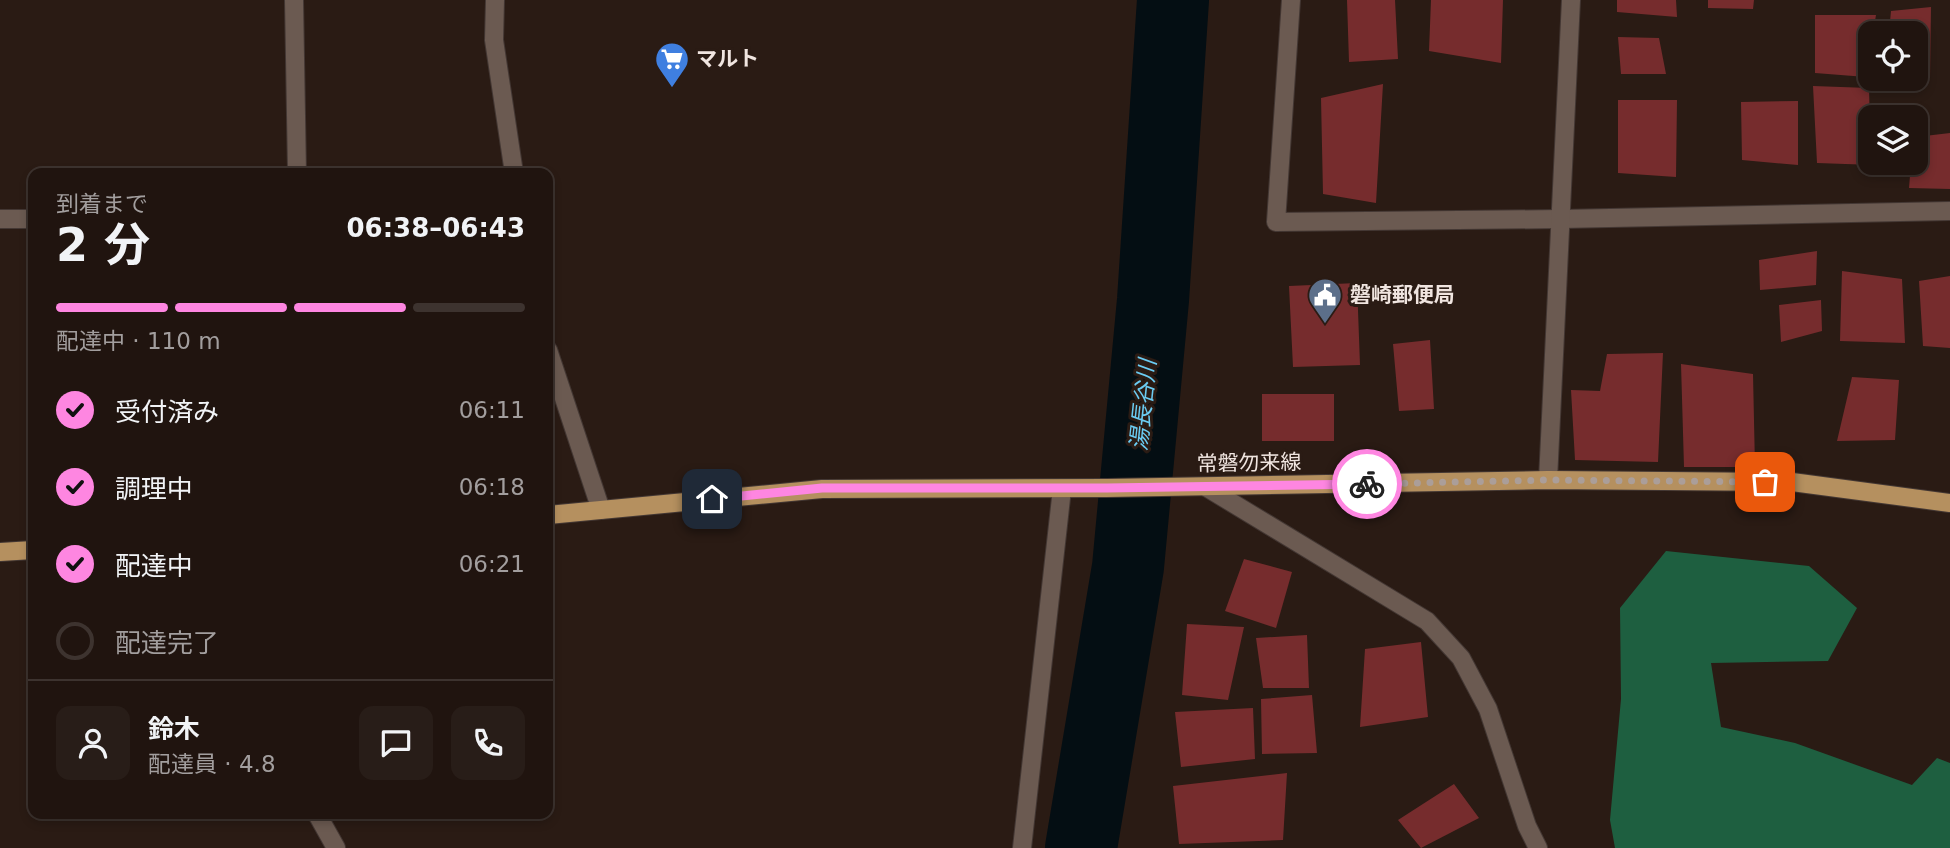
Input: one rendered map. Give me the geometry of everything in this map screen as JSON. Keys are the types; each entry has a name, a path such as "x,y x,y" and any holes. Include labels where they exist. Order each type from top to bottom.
{"main road":[{"name":"常磐勿来線","path":"553,515 822,488 1062,489 1548,480 1792,482 1950,503"},
{"path":"0,552 28,550"}],"street":[{"path":"294,0 297,168"},
{"path":"495,0 494,40 513,168"},
{"path":"1291,0 1276,222 1950,211"},
{"path":"1548,480 1571,0"},
{"path":"0,219 28,219"},
{"path":"553,365 601,510"},
{"path":"1206,487 1427,621 1461,658 1488,709 1527,826 1538,848"},
{"path":"1022,848 1062,489"},
{"path":"320,819 336,848"}],"green space":[{"path":"1666,551 1809,566 1857,608 1828,661 1711,663 1721,727 1795,743 1912,785 1937,758 1950,763 1950,848 1615,848 1610,820 1621,699 1620,608"}],"building":[{"path":"1347,0 1395,0 1398,59 1349,62"},
{"path":"1431,0 1503,0 1501,63 1429,51"},
{"path":"1617,0 1676,0 1677,17 1617,12"},
{"path":"1708,0 1754,0 1753,9 1708,8"},
{"path":"1931,7 1930,78 1928,21 1890,21 1891,11"},
{"path":"1815,15 1876,15 1875,21 1858,21 1858,76 1815,73"},
{"path":"1618,37 1659,38 1666,74 1621,74"},
{"path":"1383,84 1376,203 1323,194 1321,98"},
{"path":"1813,86 1858,88 1858,91 1869,91 1869,105 1858,105 1858,164 1817,163"},
{"path":"1618,100 1677,100 1676,177 1618,173"},
{"path":"1798,101 1798,165 1742,160 1741,102"},
{"path":"1950,133 1950,189 1909,188 1910,175 1928,175 1928,136"},
{"path":"1817,251 1816,285 1760,290 1759,260"},
{"path":"1842,271 1902,279 1905,343 1840,341"},
{"path":"1950,276 1950,348 1923,346 1919,281"},
{"path":"1357,283 1360,365 1293,367 1289,286"},
{"path":"1821,300 1822,331 1781,342 1779,305"},
{"path":"1430,340 1434,409 1399,411 1393,344"},
{"path":"1663,353 1658,462 1575,460 1571,390 1600,391 1607,354"},
{"path":"1681,364 1753,374 1755,467 1684,467"},
{"path":"1852,377 1899,380 1895,440 1837,441"},
{"path":"1262,394 1334,394 1334,441 1262,441"},
{"path":"1244,559 1292,572 1276,628 1225,611"},
{"path":"1187,624 1244,627 1228,700 1182,695"},
{"path":"1307,635 1309,688 1263,688 1256,638"},
{"path":"1421,642 1428,717 1360,727 1365,649"},
{"path":"1312,695 1317,753 1262,754 1261,699"},
{"path":"1253,708 1255,759 1181,767 1175,712"},
{"path":"1287,773 1283,840 1179,844 1173,786"},
{"path":"1454,784 1479,818 1421,848 1398,820"}],"waterway":[{"name":"湯長谷川","path":"1081,848 1128,567 1153,300 1173,0"}],"way so far":[{"path":"1367,484 1548,480 1765,482"}],"place":[{"name":"マルト","path":"672,89"},
{"name":"磐崎郵便局","path":"1325,325"}],"route":[{"path":"712,499 822,488 1367,484"}]}
